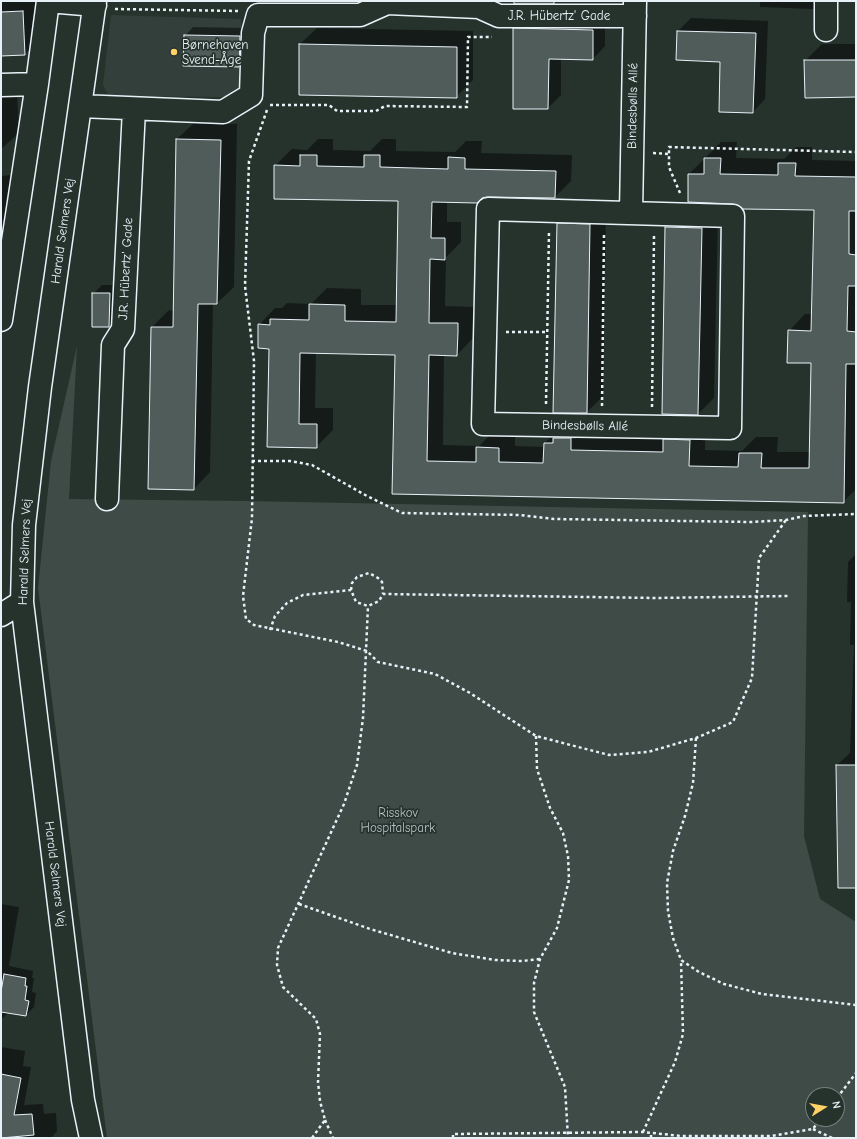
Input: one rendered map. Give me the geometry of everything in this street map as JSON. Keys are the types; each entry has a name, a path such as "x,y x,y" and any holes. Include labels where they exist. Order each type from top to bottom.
{"street":[{"path":"1,320 6,261 37,84 48,1 95,5"},
{"path":"826,1 826,30"},
{"name":"J.R. Hübertz' Gade","path":"258,8 360,16 387,3 479,7 499,16 635,9"},
{"name":"Harald Selmers Vej","path":"91,1138 83,1100 22,602 25,518 40,386 95,5"},
{"path":"80,106 222,112 251,95 253,33 258,8"},
{"name":"Bindesbølls Allé","path":"631,212 635,9"},
{"path":"1,85 37,84"},
{"name":"J.R. Hübertz' Gade","path":"107,499 113,345 123,329 134,109"},
{"name":"Bindesbølls Allé","path":"488,209 604,212 733,216 730,428 483,424 488,209"},
{"path":"1,615 22,602"},
{"name":"Harald Selmers Vej","path":"81,1138 83,1100"}],"path":[{"path":"95,5 242,11 258,8"},
{"path":"268,105 330,106 337,111 376,111 385,106 467,107 468,37 498,38"},
{"path":"269,97 265,120 249,161 245,286 254,361 252,518 243,596 246,618 254,625 270,630 286,631 338,642 367,651 378,662 435,674 470,693 536,736 609,755 648,752 696,738 733,722 752,678 759,558 786,520"},
{"path":"683,214 684,201 668,167 669,147 856,152"},
{"path":"546,426 549,211"},
{"path":"602,426 604,212"},
{"path":"652,427 654,213"},
{"path":"485,332 548,332"},
{"path":"252,461 290,461 312,465 366,496 402,512 520,515 554,520 622,521 786,520 804,516 856,514"},
{"path":"369,573 374,574 382,582 383,594 379,601 368,606 356,602 351,590 352,583 357,577 369,573"},
{"path":"270,630 275,616 287,603 303,595 351,590"},
{"path":"383,594 656,598 788,596"},
{"path":"333,1138 325,1120 320,1102 318,1082 320,1034 316,1019 283,987 276,965 278,948 344,804 357,765 363,718 368,606"},
{"path":"536,736 537,769 550,808 563,833 569,880 557,928 540,959 534,983 534,1012 565,1087 568,1138"},
{"path":"643,1132 675,1062 682,1034 681,960 673,938 668,911 667,883 673,851 685,816 693,784 696,738"},
{"path":"299,904 370,930 452,953 495,960 522,961 540,959"},
{"path":"681,960 699,972 724,984 762,994 856,1005"},
{"path":"845,1087 856,1073"},
{"path":"312,1138 325,1120"},
{"path":"453,1138 453,1134 568,1132 643,1132 681,1136 771,1136 813,1129 832,1138"},
{"path":"651,1133 651,1138"}],"shaded area":[{"name":"Børnehaven Svend-Åge","path":"111,15 241,19 242,85 224,97 109,96 103,85"}],"green space":[{"name":"Risskov Hospitalspark","path":"77,346 69,499 808,512 804,836 820,899 856,922 856,1138 107,1138 38,588 51,461"}],"building":[{"path":"514,1 554,1 554,4 514,4"},
{"path":"23,11 25,55 1,56 1,12"},
{"path":"513,28 593,30 593,60 549,59 548,109 513,109"},
{"path":"677,31 756,33 753,113 719,112 720,62 676,60"},
{"path":"184,35 240,36 239,67 183,66"},
{"path":"299,44 457,47 457,98 299,95"},
{"path":"804,60 856,60 856,97 805,98"},
{"path":"176,139 221,140 217,304 198,304 194,490 148,489 151,327 173,327"},
{"path":"300,155 317,155 317,166 364,167 364,155 380,155 380,167 448,169 448,157 465,158 465,169 556,171 555,198 488,197 482,198 477,203 432,202 431,238 445,238 445,260 430,259 429,323 458,323 458,332 457,356 429,355 427,461 476,462 476,447 499,448 499,462 543,463 544,443 553,443 553,438 571,438 571,450 663,452 663,439 690,440 689,466 738,467 739,453 762,453 761,468 809,468 811,363 787,363 788,330 811,331 814,210 743,209 733,204 688,202 688,174 704,174 704,158 721,158 720,174 778,175 778,163 796,163 795,176 856,177 856,211 849,211 849,254 856,255 856,286 848,286 847,331 856,332 856,364 846,364 844,503 392,494 395,355 300,353 299,424 317,424 317,448 267,447 269,349 258,348 258,324 270,325 270,319 309,320 309,304 345,305 345,321 396,322 398,201 274,199 274,165 300,166"},
{"path":"557,223 590,224 587,413 553,413"},
{"path":"665,227 702,228 698,415 662,414"},
{"path":"92,293 110,293 109,327 92,327"},
{"path":"836,765 856,765 856,888 838,888"},
{"path":"4,974 26,978 25,986 27,986 25,1000 29,1001 26,1016 1,1012 1,992"},
{"path":"1,1074 21,1078 14,1115 32,1114 34,1135 1,1138"}],"place":[{"name":"Børnehaven Svend-Åge","path":"174,52"}]}
